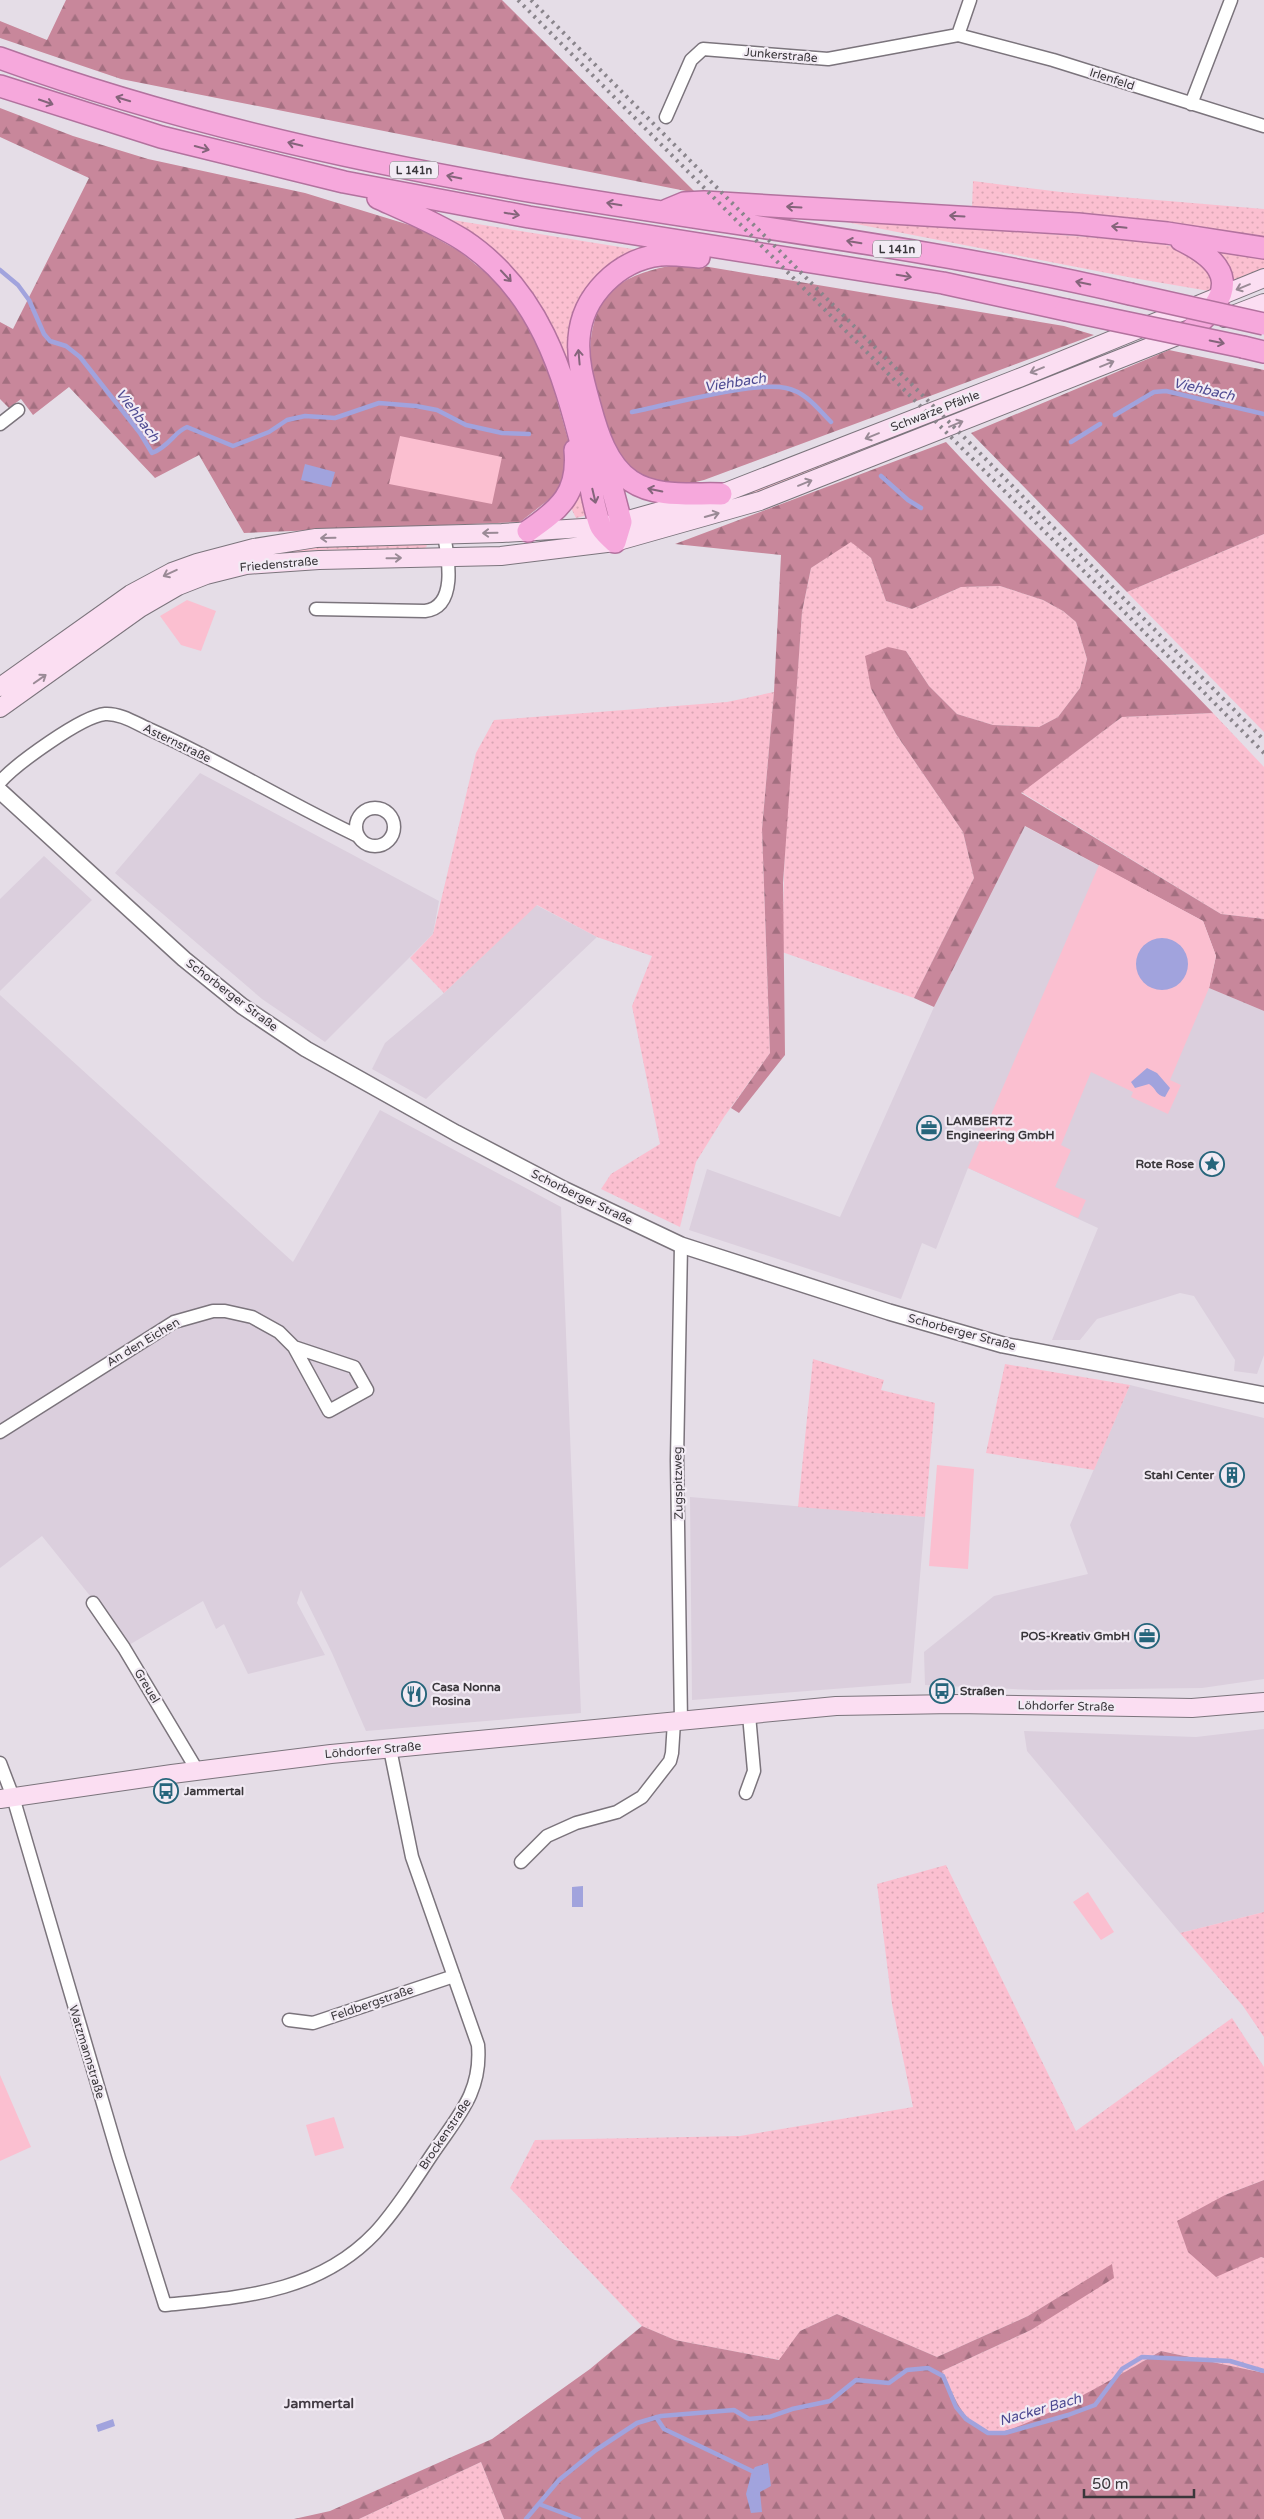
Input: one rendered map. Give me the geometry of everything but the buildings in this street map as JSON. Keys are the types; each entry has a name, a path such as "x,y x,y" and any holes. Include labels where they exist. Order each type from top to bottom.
{"highway":[{"name":"L 141n","path":"0,58 161,110 290,143 492,184 912,251 1082,282 1264,324"},
{"name":"L 141n","path":"0,86 55,105 161,137 344,182 529,217 943,283 1264,352"},
{"path":"344,182 445,229 480,252 508,277 544,330 558,366 584,453 612,530"},
{"path":"662,212 684,202 704,202 1002,218 1167,233 1264,248"},
{"path":"1167,233 1208,255 1221,276 1221,296 1207,317 1191,330"},
{"path":"612,530 599,438 581,372 578,348 584,316 602,286 628,265 654,256 670,254 726,257 752,252"},
{"path":"528,531 556,510 571,490 576,460 572,415"},
{"path":"599,438 619,470 639,485 673,493 721,494"}],"main road":[{"name":"Schwarze Pfähle","path":"612,530 721,494 1264,278"},
{"name":"Schwarze Pfähle","path":"612,530 760,502 1191,330 1264,303"},
{"name":"Friedenstraße","path":"0,687 131,594 172,572 197,562 254,548 316,538 612,530"},
{"name":"Friedenstraße","path":"0,708 140,608 178,586 206,575 246,565 319,560 501,556 612,530"},
{"name":"Löhdorfer Straße","path":"6,1798 197,1770 390,1748 836,1706 896,1704 1192,1708 1264,1702"}],"street":[{"path":"958,35 970,0"},
{"path":"1191,104 1231,0"},
{"name":"Irlenfeld","path":"958,35 1052,60 1264,126"},
{"name":"Junkerstraße","path":"666,117 691,60 703,50 828,59 958,35"},
{"path":"0,424 18,410"},
{"path":"316,608 432,610 439,606 446,592 448,557 444,535"},
{"name":"Asternstraße","path":"0,782 33,755 84,722 103,714 117,716 169,738 358,836"},
{"name":"Schorberger Straße","path":"0,791 184,959 242,1006 298,1044 456,1133 563,1189 681,1245 811,1288 1003,1345 1264,1395"},
{"name":"Zugspitzweg","path":"677,1722 677,1460 681,1245"},
{"name":"An den Eichen","path":"0,1432 182,1318 219,1311 252,1316 279,1332 294,1347 329,1411 367,1390 354,1367 294,1347"},
{"name":"Greuel","path":"93,1603 124,1648 197,1770"},
{"path":"746,1793 754,1771 749,1715"},
{"path":"521,1862 547,1836 576,1823 617,1812 642,1797 670,1761 677,1722"},
{"name":"Brockenstraße","path":"165,2305 285,2288 339,2262 375,2233 401,2200 470,2100 475,2085 479,2058 478,2045 412,1857 390,1748"},
{"path":"0,1763 6,1798"},
{"name":"Watzmannstraße","path":"6,1798 165,2305"},
{"name":"Feldbergstraße","path":"289,2020 313,2023 454,1976"}],"shaded area":[{"path":"973,181 1061,192 1264,209 1264,239 972,209"},
{"path":"815,216 1151,242 1187,252 1199,262 1213,279 1209,291"},
{"path":"434,217 645,251 575,318 604,492 547,321"},
{"path":"1208,247 1264,254 1264,270 1235,282"},
{"path":"1103,352 1096,358 954,416 951,412"},
{"path":"925,421 929,426 763,492 637,528 637,524"},
{"path":"400,436 502,457 492,504 389,484"},
{"path":"580,488 587,511 584,516 576,518 569,504"},
{"path":"1264,534 1264,732 1127,592"},
{"path":"851,541 871,558 886,601 912,609 961,587 1000,586 1043,600 1063,611 1076,622 1087,659 1080,688 1058,717 1039,727 993,725 957,714 929,686 906,651 871,689 896,734 963,832 974,878 914,998 782,952 785,839 802,612 811,568"},
{"path":"425,543 427,546 425,548 317,550 215,561 316,545"},
{"path":"187,600 216,611 201,651 181,645 160,616"},
{"path":"774,692 762,829 770,1053 724,1117 696,1162 680,1227 601,1189 611,1174 660,1144 632,1006 652,956 597,937 537,905 444,993 410,958 433,934 476,753 494,720 727,702"},
{"path":"1213,713 1264,767 1264,919 1221,914 1021,792 1122,717"},
{"path":"200,773 439,901 433,934 325,1042 262,999 115,873"},
{"path":"1024,826 1203,921 1209,988 1264,1011 1264,1355 1257,1374 1234,1371 1235,1360 1194,1296 1180,1293 1097,1319 1080,1340 1052,1340 1098,1228 968,1168 936,1249 922,1243 901,1299 689,1230 707,1169 840,1217 934,1007"},
{"path":"44,856 92,900 0,991 0,899"},
{"path":"1099,865 1203,921 1216,956 1209,988 1170,1080 1181,1085 1168,1114 1131,1097 1133,1092 1091,1072 1061,1145 1071,1150 1055,1187 1086,1200 1078,1218 968,1168"},
{"path":"536,905 597,937 426,1099 372,1069 385,1043 444,993"},
{"path":"0,995 293,1262 380,1110 561,1207 581,1713 366,1731 332,1653 301,1590 297,1603 325,1655 248,1674 224,1624 216,1629 203,1601 124,1648 95,1602 42,1536 0,1568"},
{"path":"813,1359 884,1380 881,1390 935,1403 925,1517 798,1507"},
{"path":"1005,1364 1130,1385 1094,1470 986,1453"},
{"path":"1130,1385 1264,1418 1264,1679 1202,1688 1035,1690 925,1685 924,1652 994,1596 1088,1574 1070,1525"},
{"path":"937,1465 974,1469 968,1569 929,1566"},
{"path":"690,1497 925,1517 911,1683 692,1700"},
{"path":"1264,1729 1264,1912 1180,1933 1027,1751 1024,1731 1196,1737"},
{"path":"946,1865 1076,2131 1232,2018 1264,2067 1264,2180 1225,2195 1261,2257 1264,2258 1264,2373 1161,2351 1101,2386 1047,2414 1003,2432 989,2433 980,2430 966,2416 960,2408 942,2371 1031,2330 1112,2265 1028,2316 937,2357 837,2314 800,2331 780,2360 675,2340 642,2326 510,2188 535,2140 740,2136 913,2107 892,2004 877,1884"},
{"path":"1088,1892 1114,1932 1101,1940 1073,1902"},
{"path":"1264,1912 1264,2037 1243,2006 1180,1933"},
{"path":"0,2075 31,2147 0,2161"},
{"path":"334,2117 344,2148 315,2156 306,2125"},
{"path":"481,2462 504,2519 359,2519"}],"green space":[{"path":"66,0 502,0 696,193 121,79 0,38 0,21 47,40"},
{"path":"0,108 73,136 148,159 305,193 416,227 459,251 497,282 527,322 545,357 569,443 565,487 520,522 244,533 199,455 155,478 69,387 33,415 21,399 9,408 0,399 0,322 13,329 89,178 0,137"},
{"path":"685,263 1064,326 1094,335 704,480 672,486 659,484 631,472 625,467 600,413 591,374 592,332 597,313 606,297 620,284 643,273"},
{"path":"1169,350 1264,370 1264,534 1127,592 971,433"},
{"path":"946,442 1213,713 1122,717 1021,793 1221,914 1264,919 1264,1011 1209,988 1216,956 1203,921 1025,826 934,1007 914,998 974,878 963,832 896,734 871,689 865,656 888,647 906,651 929,686 957,714 993,725 1039,727 1058,717 1080,688 1087,659 1076,622 1063,611 1043,600 1000,586 961,587 912,609 886,601 871,558 851,542 811,568 802,612 783,883 785,1055 739,1113 731,1108 770,1053 762,829 774,692 781,555 675,544"},
{"path":"1264,2180 1264,2258 1261,2257 1216,2277 1188,2252 1177,2221 1225,2195"},
{"path":"1112,2264 1114,2278 1031,2330 942,2371 960,2408 973,2424 981,2430 989,2433 1003,2432 1023,2425 1074,2400 1161,2351 1264,2373 1264,2519 504,2519 481,2462 359,2519 294,2519 330,2511 492,2439 590,2369 642,2326 675,2340 779,2360 800,2331 837,2314 937,2357 1028,2316"}],"water":[{"path":"305,464 335,472 331,487 301,480"},
{"path":"1157,938 1167,938 1181,945 1188,959 1188,969 1181,983 1167,990 1157,990 1147,986 1140,979 1136,969 1136,959 1140,949 1147,942"},
{"path":"1147,1068 1157,1073 1170,1088 1165,1097 1160,1095 1149,1084 1135,1088 1131,1082"},
{"path":"583,1886 583,1907 572,1907 572,1887"},
{"path":"113,2419 115,2426 98,2432 96,2425"},
{"path":"768,2463 771,2486 760,2492 762,2512 751,2513 746,2494 752,2471 755,2467"}],"waterway":[{"name":"Viehbach","path":"0,270 18,285 29,300 44,334 50,341 66,346 80,357 140,433 152,453 163,447 187,427 233,446 269,432 287,420 305,416 335,418 379,403 437,410 466,425 502,433 529,434"},
{"name":"Viehbach","path":"632,412 732,391 771,387 786,388 800,393 831,422"},
{"name":"Viehbach","path":"1115,415 1154,392 1166,391 1264,414"},
{"name":"Viehbach","path":"1071,442 1100,424"},
{"name":"Viehbach","path":"881,476 908,500 921,508"},
{"name":"Nacker Bach","path":"526,2519 559,2480 596,2450 637,2423 661,2416 734,2410 749,2419 769,2417 792,2409 830,2401 856,2380 889,2383 907,2370 928,2368 943,2376 956,2407 966,2419 988,2433 1005,2433 1068,2415 1095,2405 1122,2369 1142,2357 1230,2361 1264,2371"},
{"path":"656,2417 664,2429 752,2471"},
{"path":"539,2504 579,2519"}],"railway":[{"path":"518,0 1264,753"},
{"path":"531,0 1264,740"}],"place":[{"name":"LAMBERTZ Engineering GmbH","path":"929,1128"},
{"name":"Rote Rose","path":"1212,1164"},
{"name":"Stahl Center","path":"1232,1475"},
{"name":"POS-Kreativ GmbH","path":"1147,1636"},
{"name":"Straßen","path":"942,1691"},
{"name":"Casa Nonna Rosina","path":"414,1694"},
{"name":"Jammertal","path":"166,1791"}],"district":[{"name":"Jammertal","path":"319,2403"}]}
